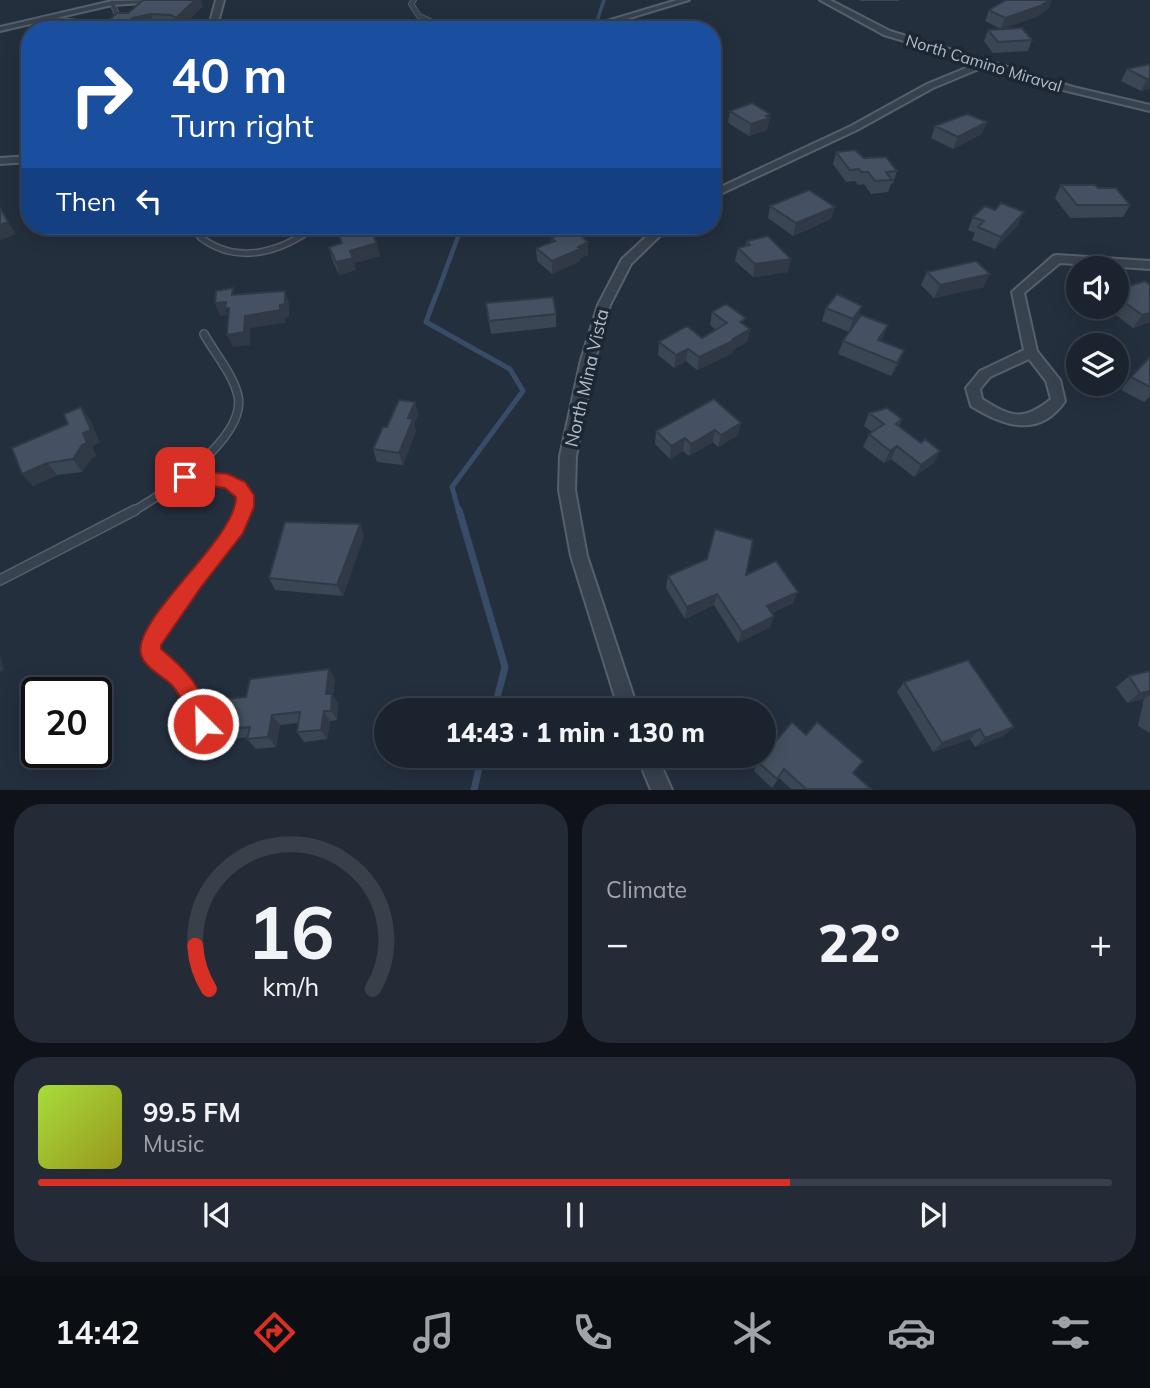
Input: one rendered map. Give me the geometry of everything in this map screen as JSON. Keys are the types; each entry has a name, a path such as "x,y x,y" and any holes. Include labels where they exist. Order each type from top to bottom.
{"street":[{"path":"35,21 112,3 158,0"},
{"path":"214,21 220,0"},
{"path":"612,21 685,0"},
{"name":"North Camino Miraval","path":"824,0 887,33 984,64 1150,108"},
{"path":"0,29 21,24"},
{"path":"721,191 854,128 930,86 984,64"},
{"path":"0,161 21,160"},
{"name":"North Mina Vista","path":"624,698 579,556 567,490 568,456 588,360 604,304 626,262 654,235"},
{"path":"1031,352 985,374 973,388 976,402 998,417 1020,422 1038,418 1058,401 1053,380 1031,352 1018,292 1056,259 1150,265"},
{"path":"652,768 662,789"}],"lane":[{"path":"414,0 411,4 415,12 432,21"},
{"path":"112,3 119,19 117,21"},
{"path":"44,19 72,21"},
{"path":"200,235 206,243 252,255 264,253 302,235"},
{"path":"0,580 151,502 185,477 228,432 235,421 240,403 236,388 204,334"},
{"path":"185,477 228,481 245,495 245,507 236,527 194,580 150,643 151,654 180,679 193,698 203,724"}],"building":[{"path":"143,0 195,0 176,18 171,15 151,14 128,21 109,20 117,13 128,13"},
{"path":"1006,0 1050,0 1005,18 989,10"},
{"path":"1022,28 1032,40 998,42 988,30"},
{"path":"1150,64 1150,79 1127,69"},
{"path":"752,103 770,114 766,116 770,118 751,124 730,111"},
{"path":"967,114 987,122 958,137 935,126"},
{"path":"855,150 864,158 886,157 897,171 886,172 892,180 875,181 868,172 850,170 836,152"},
{"path":"1061,185 1116,188 1130,205 1077,205"},
{"path":"809,190 835,207 796,223 770,206"},
{"path":"1001,203 1024,212 1001,237 978,227 984,221 973,217 985,206 995,210"},
{"path":"0,208 8,222 0,225"},
{"path":"339,235 373,235 377,243 350,251 353,258 336,262 329,247 342,243"},
{"path":"558,235 580,235 588,242 578,247 580,249 552,261 536,248 555,241 551,238"},
{"path":"768,236 791,259 755,264 738,248 750,245 747,241"},
{"path":"976,261 990,274 940,285 927,272"},
{"path":"1145,281 1150,285 1150,313 1142,315 1129,306 1129,286"},
{"path":"233,288 232,295 285,291 285,304 280,305 280,310 245,316 244,332 227,335 229,308 225,308 226,302 215,303 216,291"},
{"path":"837,294 862,306 853,319 826,308"},
{"path":"553,297 556,314 489,321 486,303"},
{"path":"726,304 746,318 740,322 750,329 733,339 735,340 699,357 688,349 676,355 659,342 687,326 702,338 727,323 712,312"},
{"path":"861,315 888,325 878,340 904,350 897,363 843,341"},
{"path":"1150,357 1150,387 1131,377"},
{"path":"714,399 741,423 721,435 715,430 691,444 685,438 671,446 656,431"},
{"path":"399,400 415,402 408,418 413,419 399,453 373,449 383,427 387,427"},
{"path":"81,407 91,430 83,433 87,443 82,445 73,459 47,463 22,474 12,448 68,424 64,414"},
{"path":"887,408 902,419 896,424 921,443 925,439 940,451 921,465 897,446 890,451 869,434 884,424 869,413"},
{"path":"285,522 360,524 337,585 269,578"},
{"path":"715,529 753,540 746,575 776,561 798,592 767,606 774,616 742,632 717,594 687,607 668,576 707,559"},
{"path":"968,660 1014,727 985,738 980,729 942,743 904,682"},
{"path":"329,669 326,694 332,694 331,711 324,711 321,730 297,732 300,712 272,715 268,737 247,739 250,727 209,731 215,700 246,697 250,679"},
{"path":"1150,671 1150,691 1140,693 1129,676"},
{"path":"792,722 806,735 817,722 863,761 853,773 871,789 806,789 784,769 777,779 765,768 776,768 776,741"}],"waterway":[{"path":"597,21 604,0"},
{"path":"436,296 459,235"},
{"path":"436,295 426,322 510,369 523,391 452,487 459,512"},
{"path":"459,510 505,667 497,698"},
{"path":"474,790 479,768"}],"route":[{"path":"185,477 228,481 245,495 245,507 236,527 194,580 150,643 151,654 166,664 193,698 203,724"}]}
